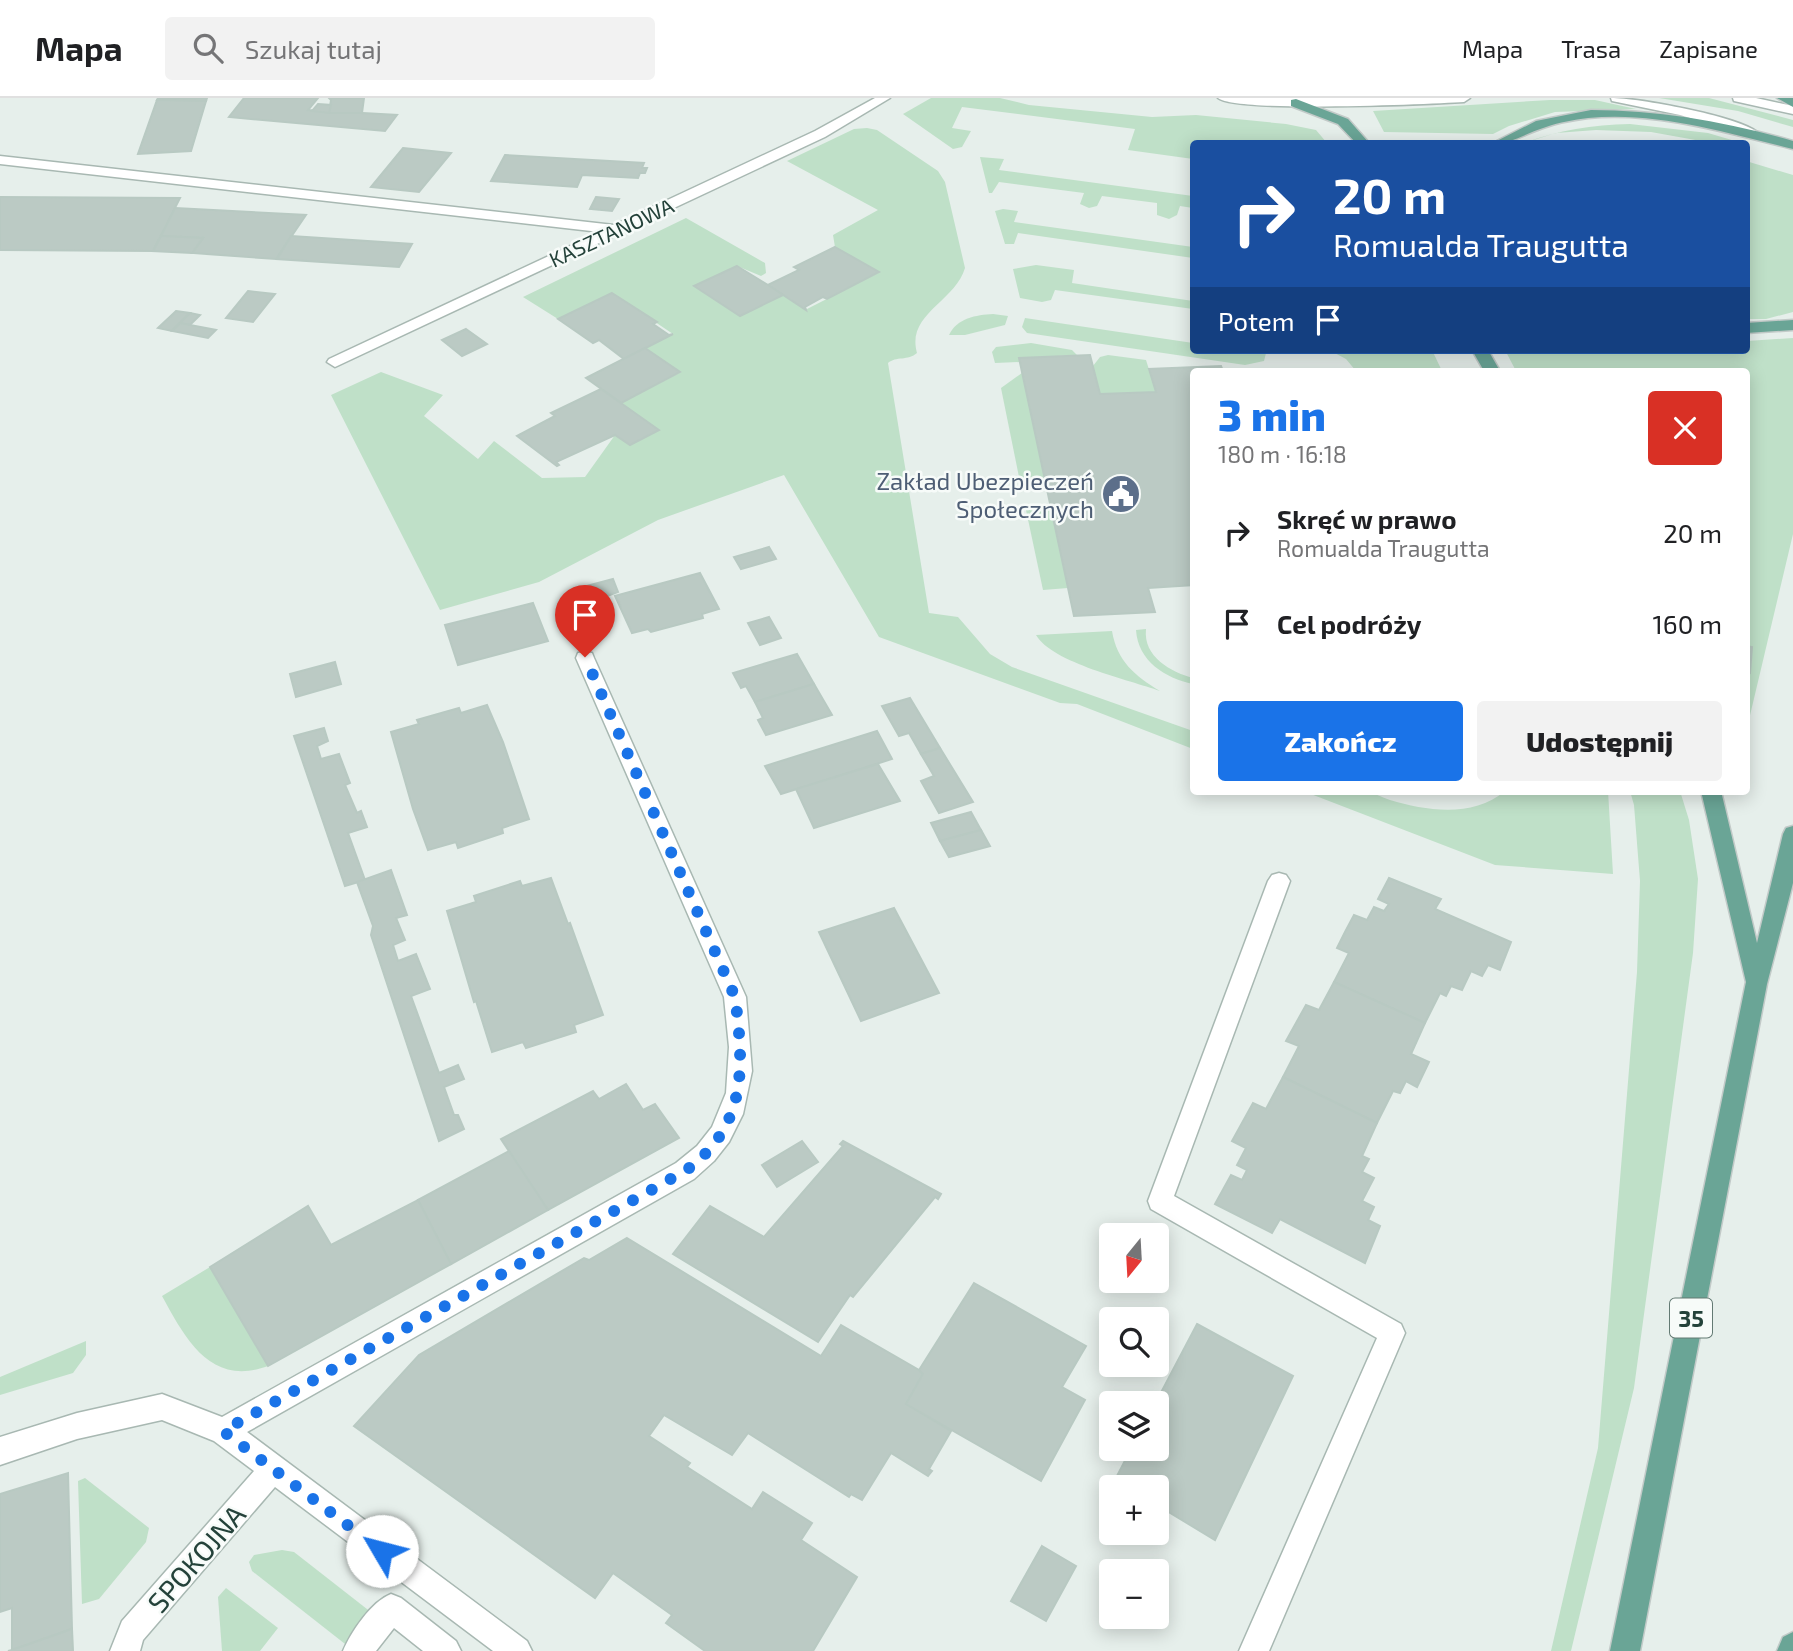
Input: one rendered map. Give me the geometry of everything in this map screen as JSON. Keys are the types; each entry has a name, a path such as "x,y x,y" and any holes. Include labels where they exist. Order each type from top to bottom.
{"main road":[{"path":"1783,98 1793,103"},
{"path":"1296,103 1327,113 1345,123 1360,140"},
{"path":"1503,140 1513,134 1569,116 1643,117 1750,132 1793,145"},
{"path":"1750,328 1793,325"},
{"path":"1712,795 1738,897 1756,984"},
{"name":"35","path":"1625,1651 1756,984 1784,927 1793,834"}],"street":[{"name":"KASZTANOWA","path":"335,362 820,134 884,98"},
{"path":"1224,98 1296,103 1390,103 1464,98"},
{"path":"1617,98 1683,112 1750,132"},
{"path":"1739,98 1793,110"},
{"path":"0,160 618,229"},
{"path":"223,1431 685,1171 705,1157 734,1107 740,1080 742,1048 735,997 585,657"},
{"path":"1254,1651 1392,1333 1160,1201 1279,881"},
{"path":"0,1451 77,1426 162,1407 223,1431 517,1651"},
{"name":"SPOKOJNA","path":"125,1651 132,1631 273,1469"},
{"path":"358,1651 391,1608 446,1651"}],"green space":[{"path":"931,98 1000,98 1029,105 1152,117 1196,115 1286,124 1316,130 1324,140 1190,140 1190,159 1128,150 1135,129 962,107 952,128 971,131 962,147 953,149 903,114"},
{"path":"1659,98 1709,98 1793,120 1793,127 1738,111"},
{"path":"1550,100 1595,100 1636,109 1555,112 1509,126 1493,134 1384,132 1373,111"},
{"path":"1630,124 1708,133 1732,140 1695,140 1651,132 1596,130 1557,133"},
{"path":"854,129 877,130 938,171 945,182 965,268 960,280 918,328 915,340 917,353 888,363 929,613 958,617 990,654 1012,667 1190,730 1190,748 1077,704 1060,703 879,637 784,475 658,520 539,582 440,610 331,395 381,372 443,395 424,416 478,459 494,441 542,478 585,477 615,435 630,445 658,430 621,403 679,373 645,348 673,334 612,293 558,319 523,297 686,218 765,263 766,273 761,276 737,266 695,286 740,316 783,295 807,309 878,273 835,247 833,235 878,210 787,161"},
{"path":"980,157 1004,159 999,170 1190,196 1190,208 1180,206 1177,215 1169,219 1157,215 1157,203 1102,196 1097,206 1089,208 1080,204 1084,193 999,182 992,193 989,193"},
{"path":"1750,162 1793,175 1793,312 1766,319 1750,319"},
{"path":"995,211 1018,211 1014,222 1190,247 1190,258 1018,233 1014,244 1005,244"},
{"path":"1036,265 1074,270 1072,283 1190,301 1190,309 1055,290 1051,300 1042,302 1020,298 1013,269"},
{"path":"993,314 1008,316 1005,325 965,335 949,335 962,321"},
{"path":"1025,318 1190,343 1190,354 1266,354 1264,361 1245,365 1027,333 1022,327"},
{"path":"1793,338 1793,534 1750,715 1750,368 1514,368 1507,354 1750,354 1750,341"},
{"path":"1031,343 1072,350 1077,355 1019,358 1020,362 995,363 992,352 996,347"},
{"path":"1337,354 1434,354 1441,368 1354,368 1346,359"},
{"path":"1108,355 1146,360 1156,392 1100,394 1093,366 1100,357"},
{"path":"1022,373 1046,483 1020,482 1001,388"},
{"path":"1050,505 1068,588 1043,590 1026,510 1028,507"},
{"path":"1146,629 1146,639 1154,655 1176,672 1190,677 1190,683 1155,666 1142,651 1136,630"},
{"path":"1112,631 1118,651 1128,667 1160,691 1074,662 1045,645 1036,635"},
{"path":"1313,795 1378,795 1404,804 1449,810 1479,805 1499,795 1608,795 1613,874 1495,865"},
{"path":"1631,795 1681,795 1689,820 1698,879 1693,953 1634,1388 1571,1651 1551,1651 1598,1448 1637,972 1640,881"},
{"path":"210,1267 268,1366 248,1371 231,1370 216,1365 191,1343 171,1313 162,1296"},
{"path":"86,1341 86,1355 73,1373 0,1395 0,1377"},
{"path":"85,1478 149,1528 146,1542 99,1599 82,1604 78,1481"},
{"path":"282,1550 294,1552 381,1620 354,1651 252,1571 249,1562 254,1555"},
{"path":"226,1588 278,1628 260,1651 222,1651 218,1597"}],"building":[{"path":"207,98 206,101 157,100"},
{"path":"244,98 318,98 308,110 397,115 385,131 229,117"},
{"path":"329,98 364,98 362,113 329,113"},
{"path":"157,100 206,101 191,151 138,154"},
{"path":"318,104 331,105 329,113 312,111"},
{"path":"403,148 451,153 419,192 371,187"},
{"path":"505,155 644,163 642,168 647,168 638,178 582,175 577,187 491,181"},
{"path":"0,197 180,198 153,251 0,250"},
{"path":"596,197 619,199 612,211 590,209"},
{"path":"175,208 306,215 276,259 192,253 203,238 161,236"},
{"path":"161,236 203,238 192,253 153,251"},
{"path":"291,236 412,244 399,267 277,259"},
{"path":"835,247 879,272 827,299 823,297 805,307 806,310 768,285 799,270 794,267"},
{"path":"737,266 783,295 740,316 694,286"},
{"path":"248,291 275,294 253,322 226,318"},
{"path":"612,293 657,322 653,324 669,335 673,334 624,359 599,340 593,343 558,319"},
{"path":"176,311 190,313 172,331 158,328"},
{"path":"190,313 200,315 190,325 180,323"},
{"path":"180,323 216,330 208,338 172,331"},
{"path":"466,329 487,344 462,356 442,340"},
{"path":"645,348 680,372 621,403 586,378"},
{"name":"Zakład Ubezpieczeń Społecznych","path":"1090,355 1100,394 1156,392 1149,369 1221,366 1222,368 1190,368 1190,585 1148,588 1155,612 1074,616 1019,358"},
{"path":"601,389 659,430 630,445 615,435 556,462 559,465 557,466 517,436 555,416 551,413"},
{"path":"769,547 776,559 741,569 734,557"},
{"path":"700,573 719,609 702,614 703,618 651,632 648,629 632,633 615,596"},
{"path":"613,579 618,592 589,603 583,587"},
{"path":"533,603 548,641 458,665 445,625"},
{"path":"769,617 781,638 760,645 748,623"},
{"path":"797,654 814,684 755,702 746,686 741,688 733,673"},
{"path":"335,662 341,684 296,697 290,674"},
{"path":"814,684 832,715 766,735 758,720 763,718 755,702"},
{"path":"910,698 940,748 921,754 909,733 899,736 882,706"},
{"path":"487,705 503,742 529,819 502,828 503,833 458,848 456,842 428,850 391,732 419,724 417,720 459,708 461,713"},
{"path":"324,728 328,741 317,746 321,759 339,754 350,783 345,785 357,813 361,811 367,827 348,833 365,880 345,886 294,736"},
{"path":"877,731 892,759 781,794 765,766"},
{"path":"940,748 973,802 939,813 921,781 934,776 921,754"},
{"path":"878,764 900,801 814,828 796,789"},
{"path":"971,812 981,830 940,841 931,823"},
{"path":"981,830 990,846 949,857 940,841"},
{"path":"391,870 407,915 396,918 405,940 393,945 398,961 416,954 430,989 411,996 439,1073 458,1065 464,1079 444,1087 454,1115 458,1115 464,1129 439,1141 371,935 373,926 357,882"},
{"path":"551,878 603,1015 574,1025 576,1032 526,1048 523,1042 492,1052 447,911 476,902 474,896 520,881 522,886"},
{"path":"1389,878 1441,899 1435,909 1511,942 1500,970 1488,965 1482,976 1471,971 1462,990 1451,986 1446,996 1440,993 1425,1023 1334,982 1349,953 1337,948 1345,932 1354,915 1367,920 1374,907 1384,911 1389,904 1378,899"},
{"path":"894,908 939,993 861,1021 819,932"},
{"path":"1334,982 1425,1023 1411,1054 1429,1062 1417,1087 1406,1081 1400,1093 1393,1091 1377,1123 1283,1077 1299,1046 1286,1041 1306,1005 1319,1010"},
{"path":"1283,1077 1377,1123 1362,1156 1369,1159 1362,1172 1374,1178 1362,1201 1374,1207 1368,1220 1380,1226 1365,1263 1280,1219 1272,1233 1215,1204 1231,1175 1242,1180 1247,1170 1237,1165 1246,1148 1232,1141 1253,1103 1266,1109"},
{"path":"626,1084 643,1110 655,1104 679,1138 548,1210 501,1139 593,1091 599,1099"},
{"path":"802,1141 818,1162 777,1187 762,1165"},
{"path":"843,1141 941,1194 938,1199 935,1197 853,1297 850,1295 818,1342 673,1254 710,1206 764,1237 843,1146 840,1144"},
{"path":"509,1151 548,1210 451,1264 418,1200"},
{"path":"418,1200 451,1264 268,1366 210,1267 308,1206 331,1245"},
{"path":"627,1238 821,1356 841,1325 919,1370 923,1374 906,1404 951,1431 929,1469 932,1471 928,1476 891,1453 862,1500 851,1494 849,1497 748,1433 732,1455 664,1415 649,1436 690,1463 687,1467 752,1509 763,1492 812,1523 801,1540 857,1577 813,1651 705,1651 666,1623 672,1615 613,1573 595,1598 354,1426 419,1355 584,1258 589,1260"},
{"path":"974,1283 1086,1346 1062,1387 1085,1400 1041,1481 906,1404 923,1374 919,1370"},
{"path":"1197,1324 1293,1376 1215,1540 1169,1512 1169,1475 1118,1475 1125,1461 1169,1461 1169,1391 1162,1391"},
{"path":"68,1473 72,1629 12,1650 12,1608 0,1612 0,1494"},
{"path":"1042,1546 1076,1566 1046,1621 1011,1601"},
{"path":"72,1629 73,1651 8,1651 12,1650"}],"place":[{"name":"Zakład Ubezpieczeń Społecznych","path":"1121,494"}],"route":[{"path":"382,1551 223,1431 685,1171 705,1157 734,1107 740,1080 742,1048 735,997 585,657"}]}
